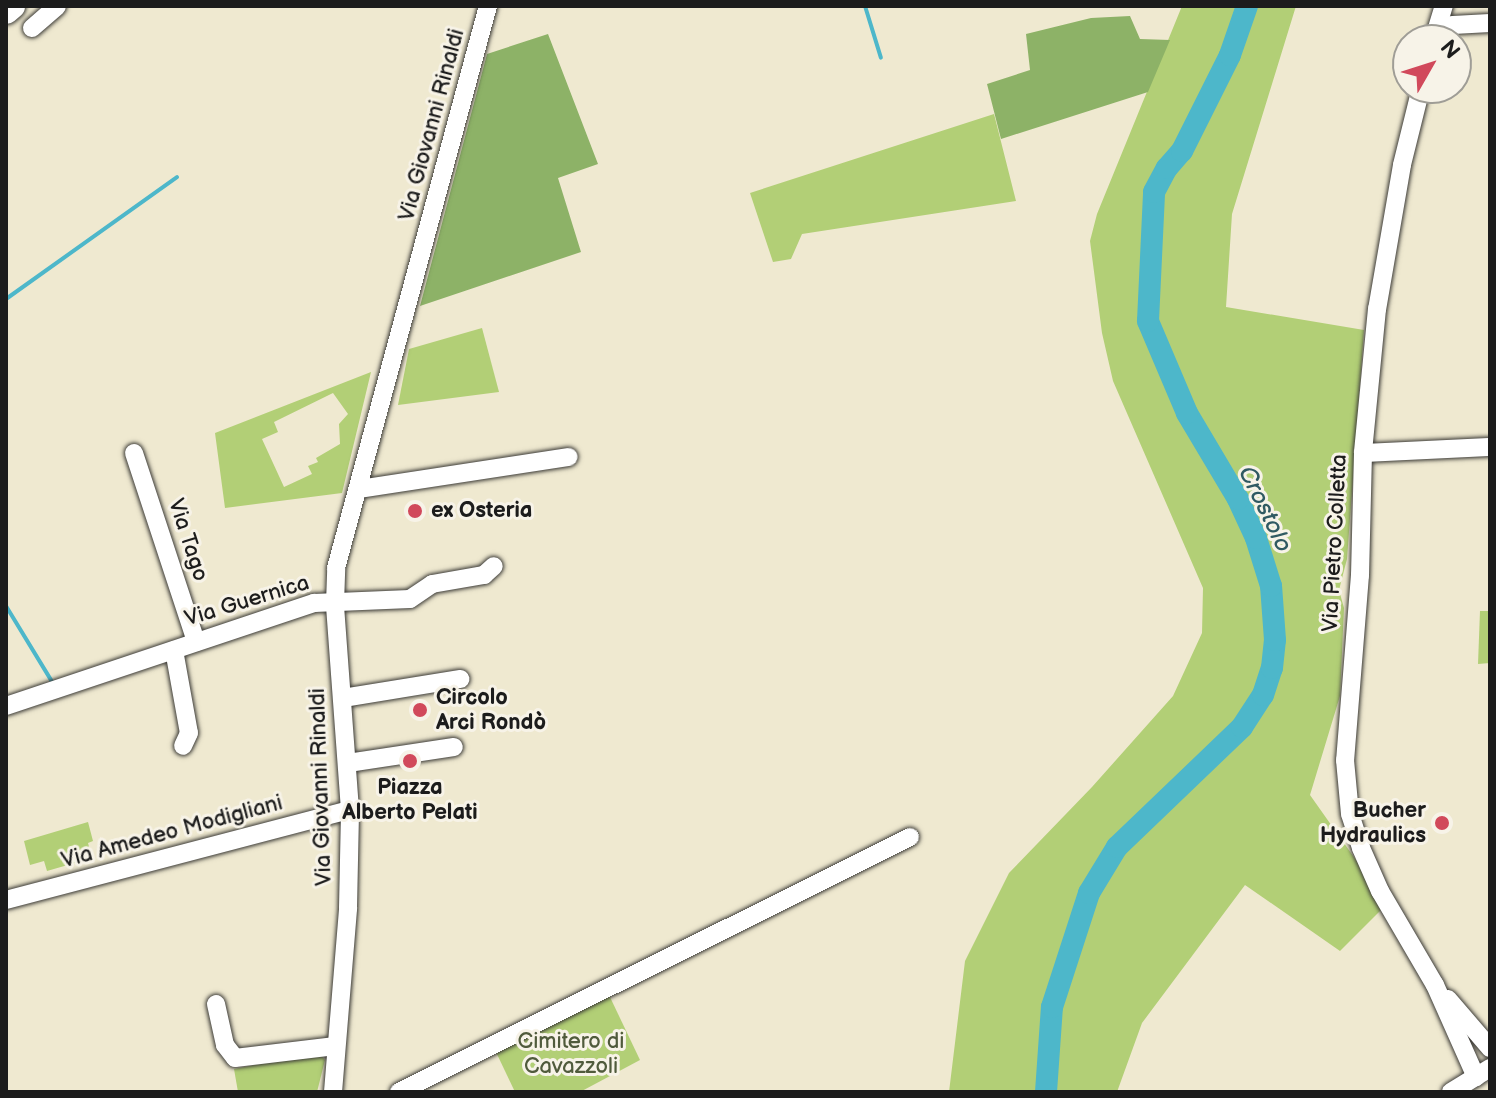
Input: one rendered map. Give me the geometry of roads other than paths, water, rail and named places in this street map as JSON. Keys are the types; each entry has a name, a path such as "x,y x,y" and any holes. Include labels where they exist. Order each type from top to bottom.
{"highway":[{"path":"6,11 12,6"}],"street":[{"path":"32,28 57,6"},
{"name":"Via Giovanni Rinaldi","path":"332,1091 348,908 350,810 335,604 336,568 488,6"},
{"path":"1465,6 1490,22"},
{"path":"1465,24 1490,22"},
{"name":"Via Pietro Colletta","path":"1417,104 1402,165 1377,309 1363,453 1360,575 1345,760 1350,814 1380,891 1483,1072"},
{"path":"1363,453 1490,447"},
{"name":"Via Tago","path":"134,453 196,642"},
{"path":"359,489 569,457"},
{"name":"Via Guernica","path":"6,706 314,603 410,599 432,584 484,575 494,566"},
{"name":"Via Guernica","path":"174,650 189,733 183,746"},
{"path":"343,698 460,679"},
{"path":"348,763 454,747"},
{"name":"Via Amedeo Modigliani","path":"6,900 350,810"},
{"path":"399,1092 910,837"},
{"name":"Via Pietro Colletta","path":"1435,985 1490,1048"},
{"path":"216,1004 225,1045 235,1058 335,1046"},
{"path":"1451,1092 1483,1072"}],"waterway":[{"path":"865,6 881,58"},
{"name":"Crostolo","path":"1046,1092 1052,1007 1089,893 1117,847 1242,727 1263,695 1272,668 1275,640 1271,586 1256,538 1238,499 1187,413 1148,321 1154,192 1167,168 1182,151 1230,55 1247,6"},
{"path":"6,299 177,177"},
{"path":"6,606 54,685"}],"place":[{"name":"ex Osteria","path":"415,511"},
{"name":"Circolo Arci Rondò","path":"420,710"},
{"name":"Piazza Alberto Pelati","path":"410,761"},
{"name":"Bucher Hydraulics","path":"1442,823"}],"park label":[{"name":"Cimitero di Cavazzoli","path":"571,1054"}]}
